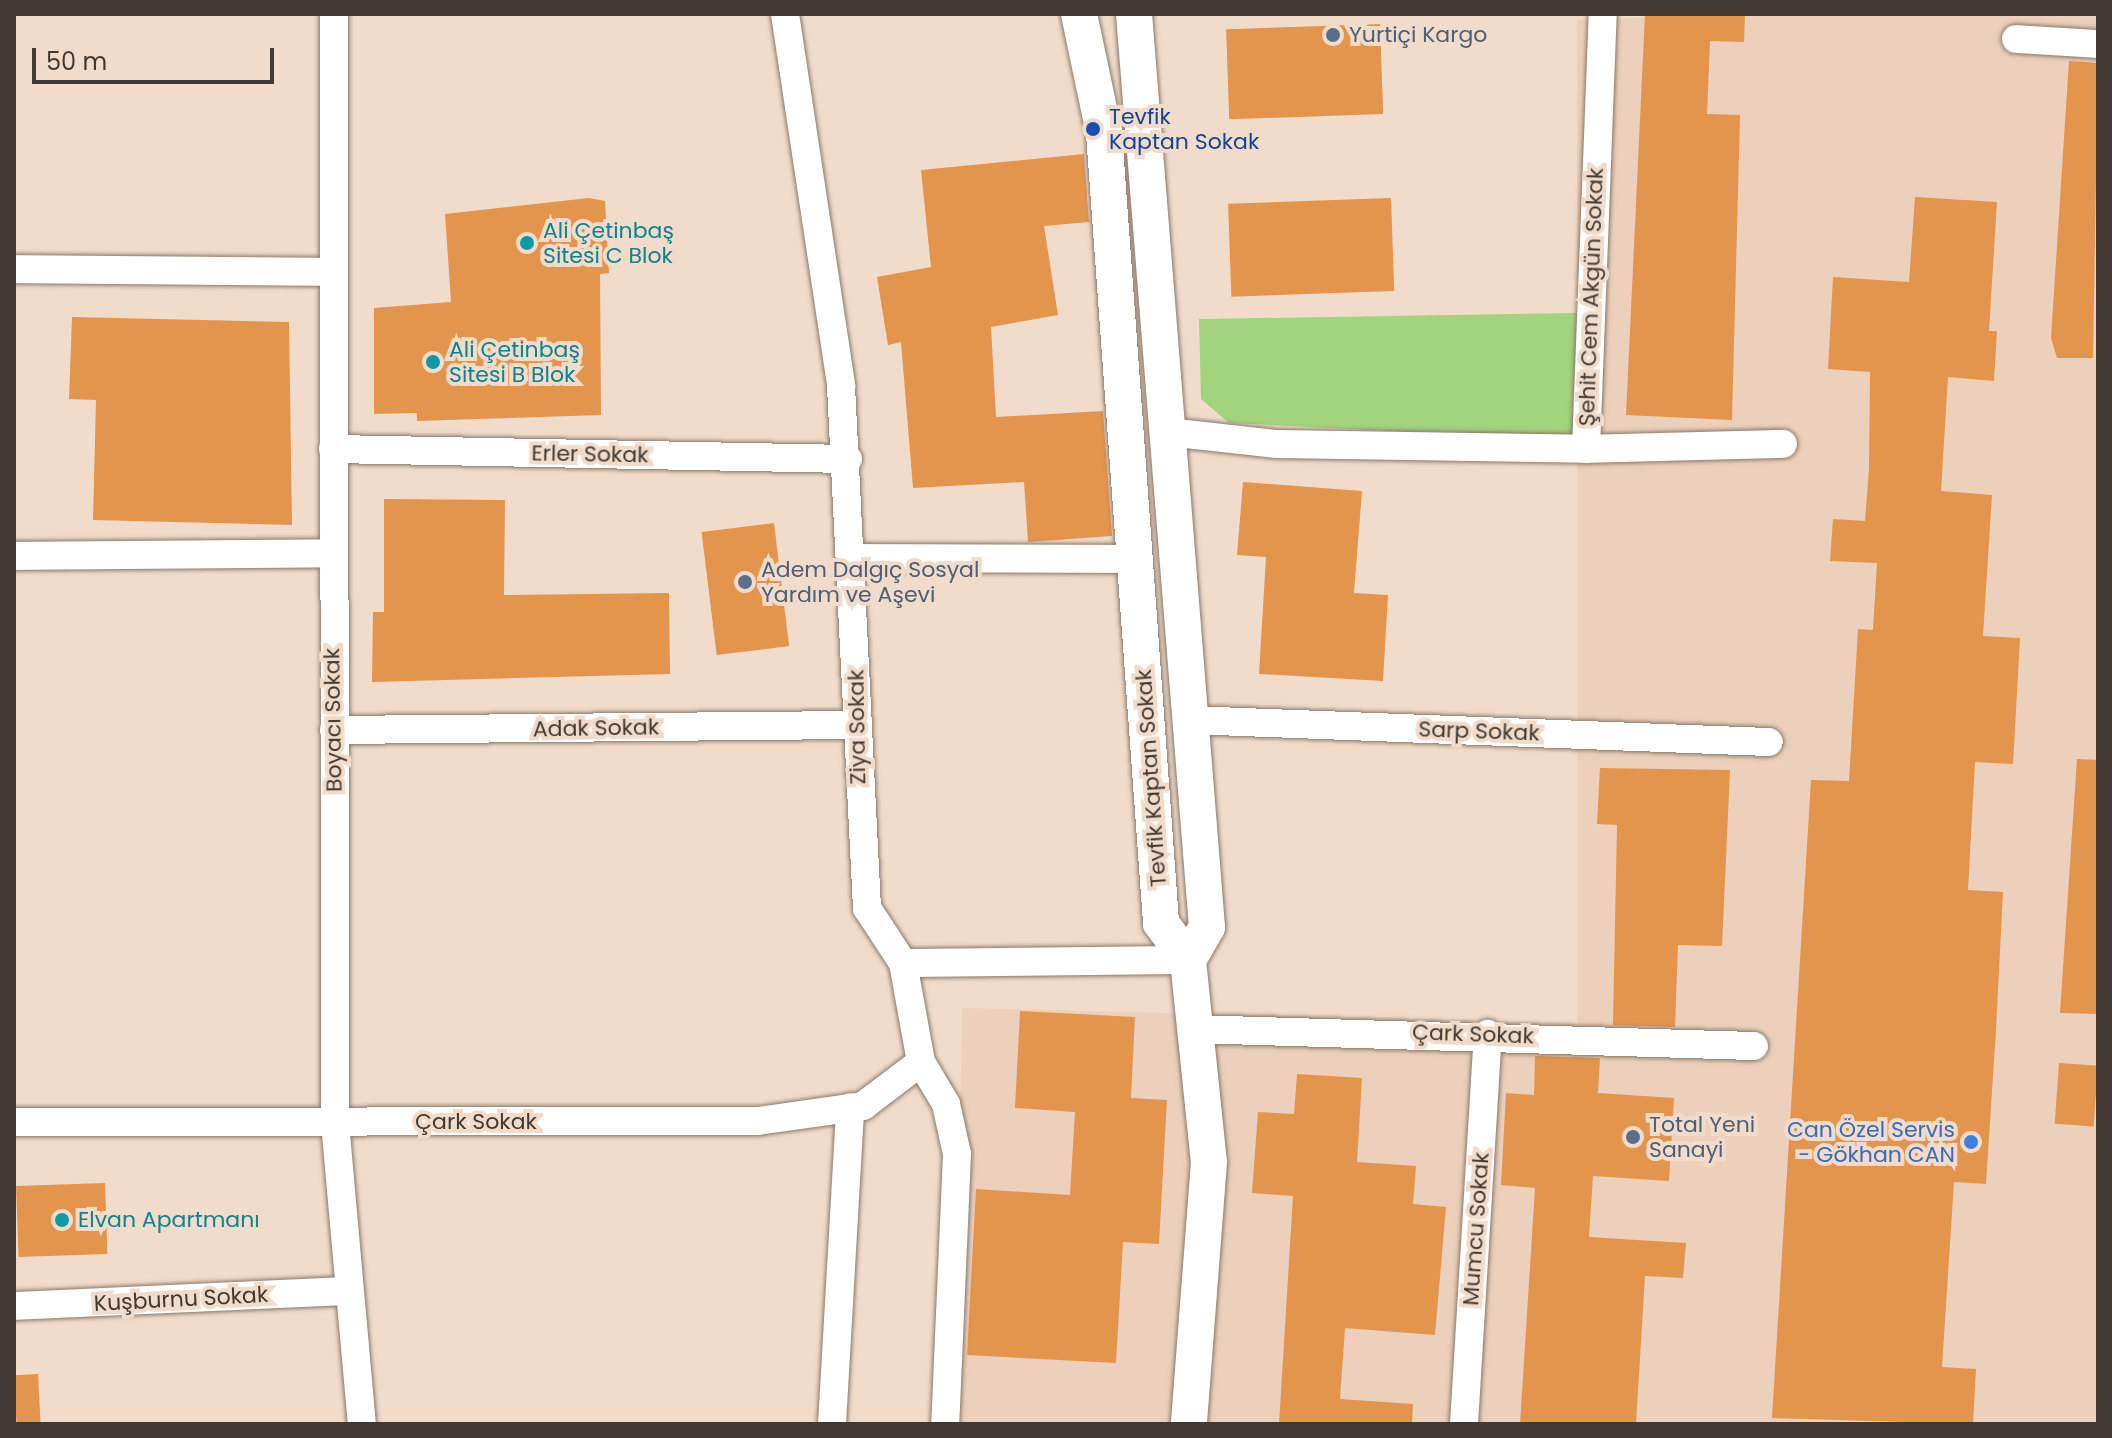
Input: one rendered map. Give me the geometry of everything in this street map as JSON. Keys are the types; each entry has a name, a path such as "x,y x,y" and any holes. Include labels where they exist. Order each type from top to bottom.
{"street":[{"name":"Boyacı Sokak","path":"334,14 330,272 333,449 329,553 334,730 335,1123 362,1424"},
{"name":"Ziya Sokak","path":"785,14 848,459 867,908 903,963 921,1062 946,1104 957,1154 945,1424"},
{"name":"Tevfik Kaptan Sokak","path":"1079,14 1100,102 1161,923 1188,960 1207,927 1134,14"},
{"name":"Şehit Cem Akgün Sokak","path":"1168,432 1277,444 1586,449 1603,14"},
{"path":"2016,39 2098,44"},
{"path":"14,269 330,272"},
{"path":"1586,449 1783,444"},
{"name":"Erler Sokak","path":"333,449 848,459"},
{"path":"14,556 329,553"},
{"path":"854,558 1136,559"},
{"name":"Sarp Sokak","path":"1190,720 1769,742"},
{"name":"Adak Sokak","path":"334,730 857,725"},
{"path":"903,963 1188,960 1209,1162 1189,1424"},
{"name":"Çark Sokak","path":"1193,1029 1488,1034 1754,1046"},
{"name":"Mumcu Sokak","path":"1464,1424 1488,1034"},
{"name":"Çark Sokak","path":"14,1122 758,1121 850,1108 899,1084 921,1062"},
{"path":"832,1424 850,1108"},
{"name":"Kuşburnu Sokak","path":"14,1306 349,1291"}],"shaded area":[{"path":"1723,14 2098,14 2098,1424 954,1424 962,1008 1577,1023 1577,20"}],"green space":[{"path":"1578,313 1576,440 1229,423 1201,399 1199,319"}],"building":[{"path":"1645,14 1745,14 1744,42 1710,41 1707,114 1740,115 1732,420 1626,415"},
{"path":"1380,24 1383,114 1229,119 1226,29"},
{"path":"2069,61 2098,63 2093,358 2057,358 2051,338"},
{"path":"1084,154 1089,222 1044,226 1058,315 991,327 996,417 1103,411 1112,536 1028,542 1024,482 913,488 901,342 888,345 877,277 931,267 921,170"},
{"path":"1915,197 1997,202 1989,331 1997,331 1994,381 1948,377 1941,491 1992,495 1983,636 2020,638 2013,764 1975,762 1968,890 2003,892 1996,1030 1986,1184 1954,1182 1942,1367 1976,1369 1973,1424 1772,1418 1811,780 1849,781 1858,629 1873,630 1877,563 1830,561 1833,519 1865,521 1869,469 1870,372 1828,369 1833,277 1909,282"},
{"path":"589,198 605,201 609,273 600,274 601,415 417,421 417,413 374,414 374,308 451,302 445,214"},
{"path":"1391,198 1394,291 1231,297 1228,204"},
{"path":"72,317 289,322 292,525 93,520 96,400 69,399"},
{"path":"1243,482 1362,491 1354,593 1388,595 1383,681 1259,674 1266,557 1237,555"},
{"path":"384,499 505,500 504,595 669,593 670,674 372,682 373,612 384,612"},
{"path":"774,523 789,646 717,655 702,532"},
{"path":"2077,759 2098,760 2098,1014 2060,1013"},
{"path":"1600,768 1730,770 1722,946 1678,945 1675,1027 1613,1025 1617,825 1597,824"},
{"path":"1020,1011 1135,1017 1131,1098 1167,1100 1159,1244 1123,1242 1116,1363 967,1355 976,1189 1070,1195 1075,1112 1015,1108"},
{"path":"1535,1056 1600,1058 1598,1093 1674,1098 1669,1181 1593,1176 1589,1237 1686,1243 1683,1278 1645,1276 1636,1424 1520,1424 1535,1188 1501,1185 1506,1093 1534,1095"},
{"path":"2059,1063 2098,1066 2094,1127 2055,1124"},
{"path":"1297,1074 1362,1078 1357,1162 1416,1166 1413,1204 1446,1207 1435,1335 1345,1328 1340,1399 1413,1404 1412,1424 1279,1424 1293,1196 1252,1193 1258,1112 1294,1114"},
{"name":"Elvan Apartmanı","path":"105,1183 107,1254 19,1257 16,1186"},
{"path":"38,1374 41,1424 17,1424 14,1375"}],"place":[{"name":"Yurtiçi Kargo","path":"1333,35"},
{"name":"Tevfik Kaptan Sokak","path":"1093,129"},
{"name":"Ali Çetinbaş Sitesi C Blok","path":"527,243"},
{"name":"Ali Çetinbaş Sitesi B Blok","path":"433,362"},
{"name":"Adem Dalgıç Sosyal Yardım ve Aşevi","path":"745,582"},
{"name":"Total Yeni Sanayi","path":"1633,1137"},
{"name":"Can Özel Servis - Gökhan CAN","path":"1971,1142"},
{"name":"Elvan Apartmanı","path":"62,1220"}]}
